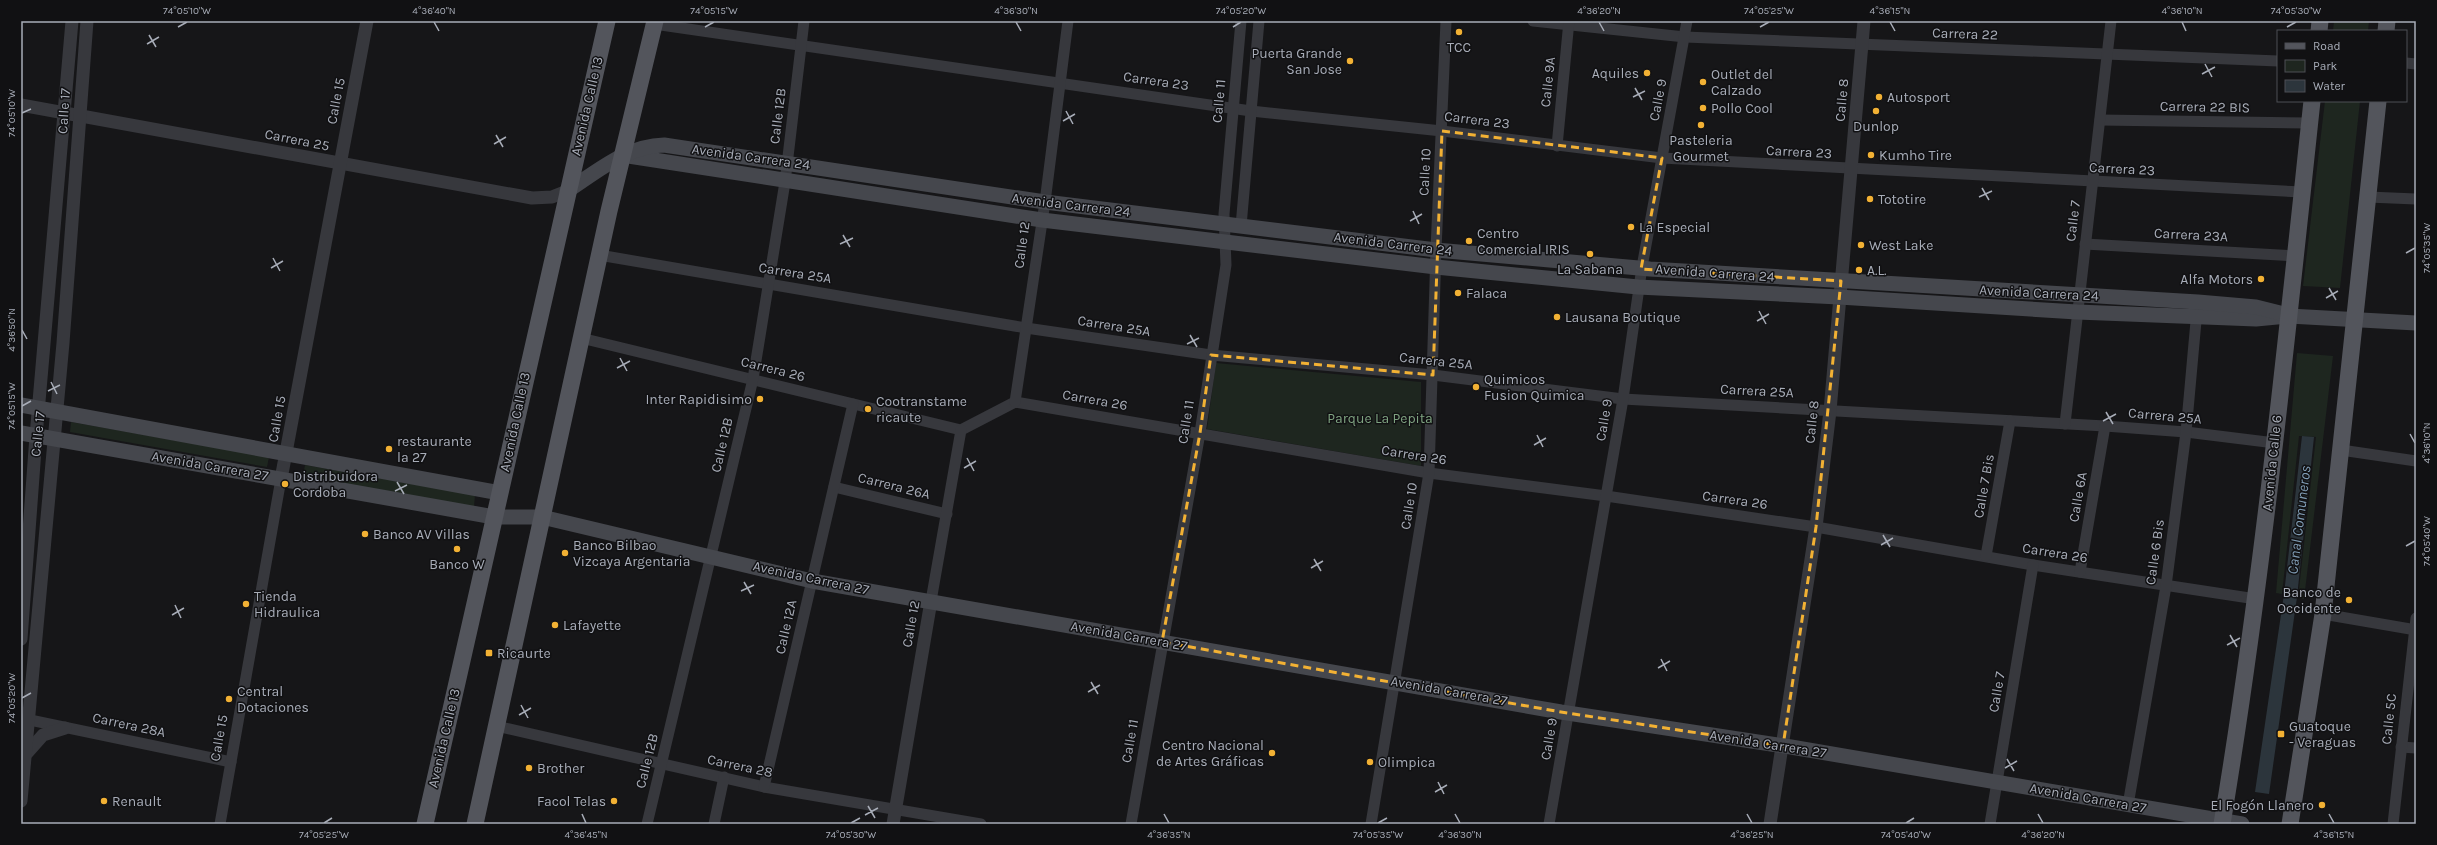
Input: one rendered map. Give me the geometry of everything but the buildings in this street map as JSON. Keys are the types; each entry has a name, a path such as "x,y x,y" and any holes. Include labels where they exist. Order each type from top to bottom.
{"main road":[{"name":"Avenida Calle 13","path":"425,824 607,21"},
{"path":"475,824 542,517 586,339 599,256 655,22"},
{"name":"Avenida Calle 6","path":"2222,822 2256,599 2275,443 2312,102"},
{"path":"2290,824 2323,614 2378,102"},
{"name":"Avenida Carrera 24","path":"568,191 622,155 649,145 664,145 1045,202 1436,250 1641,269 2198,302 2256,307 2289,316"},
{"name":"Avenida Carrera 24","path":"622,155 785,182 1042,220 1436,266 1638,287 1839,296 2077,312 2196,318 2256,319 2289,316 2416,323"},
{"path":"871,194 874,176"},
{"name":"Avenida Carrera 27","path":"21,405 286,455 500,493"},
{"name":"Avenida Carrera 27","path":"21,433 494,517 542,517 812,581 1569,713 1783,746 2222,822 2242,824"}],"street":[{"name":"Calle 17","path":"21,639 23,577 72,21"},
{"name":"Calle 17","path":"21,801 26,755 25,719 56,412 87,21"},
{"name":"Calle 15","path":"221,823 281,479 367,21"},
{"name":"Calle 12B","path":"647,824 753,379 785,182 804,21"},
{"name":"Calle 12","path":"1015,402 1062,83 1068,21"},
{"name":"Calle 11","path":"1131,824 1200,433 1226,265 1224,223 1241,21"},
{"path":"1241,226 1259,21"},
{"name":"Calle 10","path":"1371,824 1429,473 1436,250 1446,21"},
{"name":"Carrera 22","path":"1533,21 1569,23 1685,37 2277,61"},
{"name":"Calle 9","path":"1549,824 1623,398 1641,269 1687,21"},
{"name":"Calle 8","path":"1770,824 1816,527 1830,411 1840,281 1852,170 1864,21"},
{"name":"Calle 7","path":"2065,424 2111,21"},
{"name":"Carrera 23","path":"655,22 1251,111 1442,130 1557,146 1662,158 2092,183 2302,192"},
{"name":"Calle 9A","path":"1557,146 1569,23"},
{"name":"Carrera 25","path":"21,105 532,198 552,197 568,191"},
{"name":"Carrera 22 BIS","path":"2100,120 2309,123"},
{"path":"2368,197 2416,199"},
{"name":"Carrera 23A","path":"2085,244 2295,256"},
{"name":"Carrera 25A","path":"599,256 1026,328 1211,355 1433,375 1623,398 2106,426 2186,432 2275,443"},
{"name":"Calle 6 Bis","path":"2128,805 2166,586 2186,432 2198,302"},
{"name":"Carrera 26","path":"586,339 961,430"},
{"path":"961,430 1015,402"},
{"name":"Carrera 26","path":"1015,402 1429,473 1606,496 1816,527 2033,565 2256,599"},
{"name":"Calle 12A","path":"764,787 853,404"},
{"name":"Calle 7 Bis","path":"1986,556 2010,421"},
{"name":"Calle 6A","path":"2080,572 2106,426"},
{"name":"Calle 12","path":"893,824 961,430"},
{"path":"2341,450 2416,461"},
{"name":"Carrera 26A","path":"834,487 947,514"},
{"name":"Calle 7","path":"1990,824 2033,565"},
{"path":"2323,614 2415,630"},
{"name":"Calle 5C","path":"2393,824 2416,618"},
{"name":"Carrera 28A","path":"25,719 231,762"},
{"name":"Carrera 28","path":"496,726 764,787 981,824"},
{"path":"26,755 42,735 65,728"},
{"path":"2401,746 2416,748"},
{"path":"714,824 724,777"}],"highlighted area":[{"path":"1442,131 1662,158 1641,269 1841,281 1816,527 1783,746 1561,712 1162,642 1200,433 1211,355 1433,375"}],"green space":[{"path":"2334,21 2369,21 2368,30 2333,30"},
{"path":"2325,102 2360,102 2340,288 2303,286"},
{"path":"2297,353 2333,356 2304,599 2298,598 2316,437 2299,436 2282,594 2276,593"},
{"name":"Parque La Pepita","path":"1216,363 1421,382 1421,466 1207,429"},
{"path":"71,422 269,457 267,467 70,432"},
{"path":"305,465 475,495 474,507 303,476"}],"water":[{"name":"Canal Comuneros","path":"2302,436 2314,437 2297,597 2269,794 2255,792 2284,594"}],"place":[{"name":"TCC","path":"1459,32"},
{"name":"Puerta Grande San Jose","path":"1350,61"},
{"name":"Aquiles","path":"1647,73"},
{"name":"Outlet del Calzado","path":"1703,82"},
{"name":"Autosport","path":"1879,97"},
{"name":"Pollo Cool","path":"1703,108"},
{"name":"Dunlop","path":"1876,111"},
{"name":"Pasteleria Gourmet","path":"1701,125"},
{"name":"Kumho Tire","path":"1871,155"},
{"name":"Tototire","path":"1870,199"},
{"name":"La Especial","path":"1631,227"},
{"name":"Centro Comercial IRIS","path":"1469,241"},
{"name":"West Lake","path":"1861,245"},
{"name":"La Sabana","path":"1590,254"},
{"name":"A.L.","path":"1859,270"},
{"name":"Alfa Motors","path":"2261,279"},
{"name":"Falaca","path":"1458,293"},
{"name":"Lausana Boutique","path":"1557,317"},
{"name":"Quimicos Fusion Quimica","path":"1476,387"},
{"name":"Inter Rapidisimo","path":"760,399"},
{"name":"Cootranstame ricaute","path":"868,409"},
{"name":"restaurante la 27","path":"389,449"},
{"name":"Distribuidora Cordoba","path":"285,484"},
{"name":"Banco AV Villas","path":"365,534"},
{"name":"Banco W","path":"457,549"},
{"name":"Banco Bilbao Vizcaya Argentaria","path":"565,553"},
{"name":"Banco de Occidente","path":"2349,600"},
{"name":"Tienda Hidraulica","path":"246,604"},
{"name":"Lafayette","path":"555,625"},
{"name":"Ricaurte","path":"489,653"},
{"name":"Central Dotaciones","path":"229,699"},
{"name":"Guatoque - Veraguas","path":"2281,734"},
{"name":"Centro Nacional de Artes Gráficas","path":"1272,753"},
{"name":"Olimpica","path":"1370,762"},
{"name":"Brother","path":"529,768"},
{"name":"Renault","path":"104,801"},
{"name":"Facol Telas","path":"614,801"},
{"name":"El Fogón Llanero","path":"2322,805"}]}
